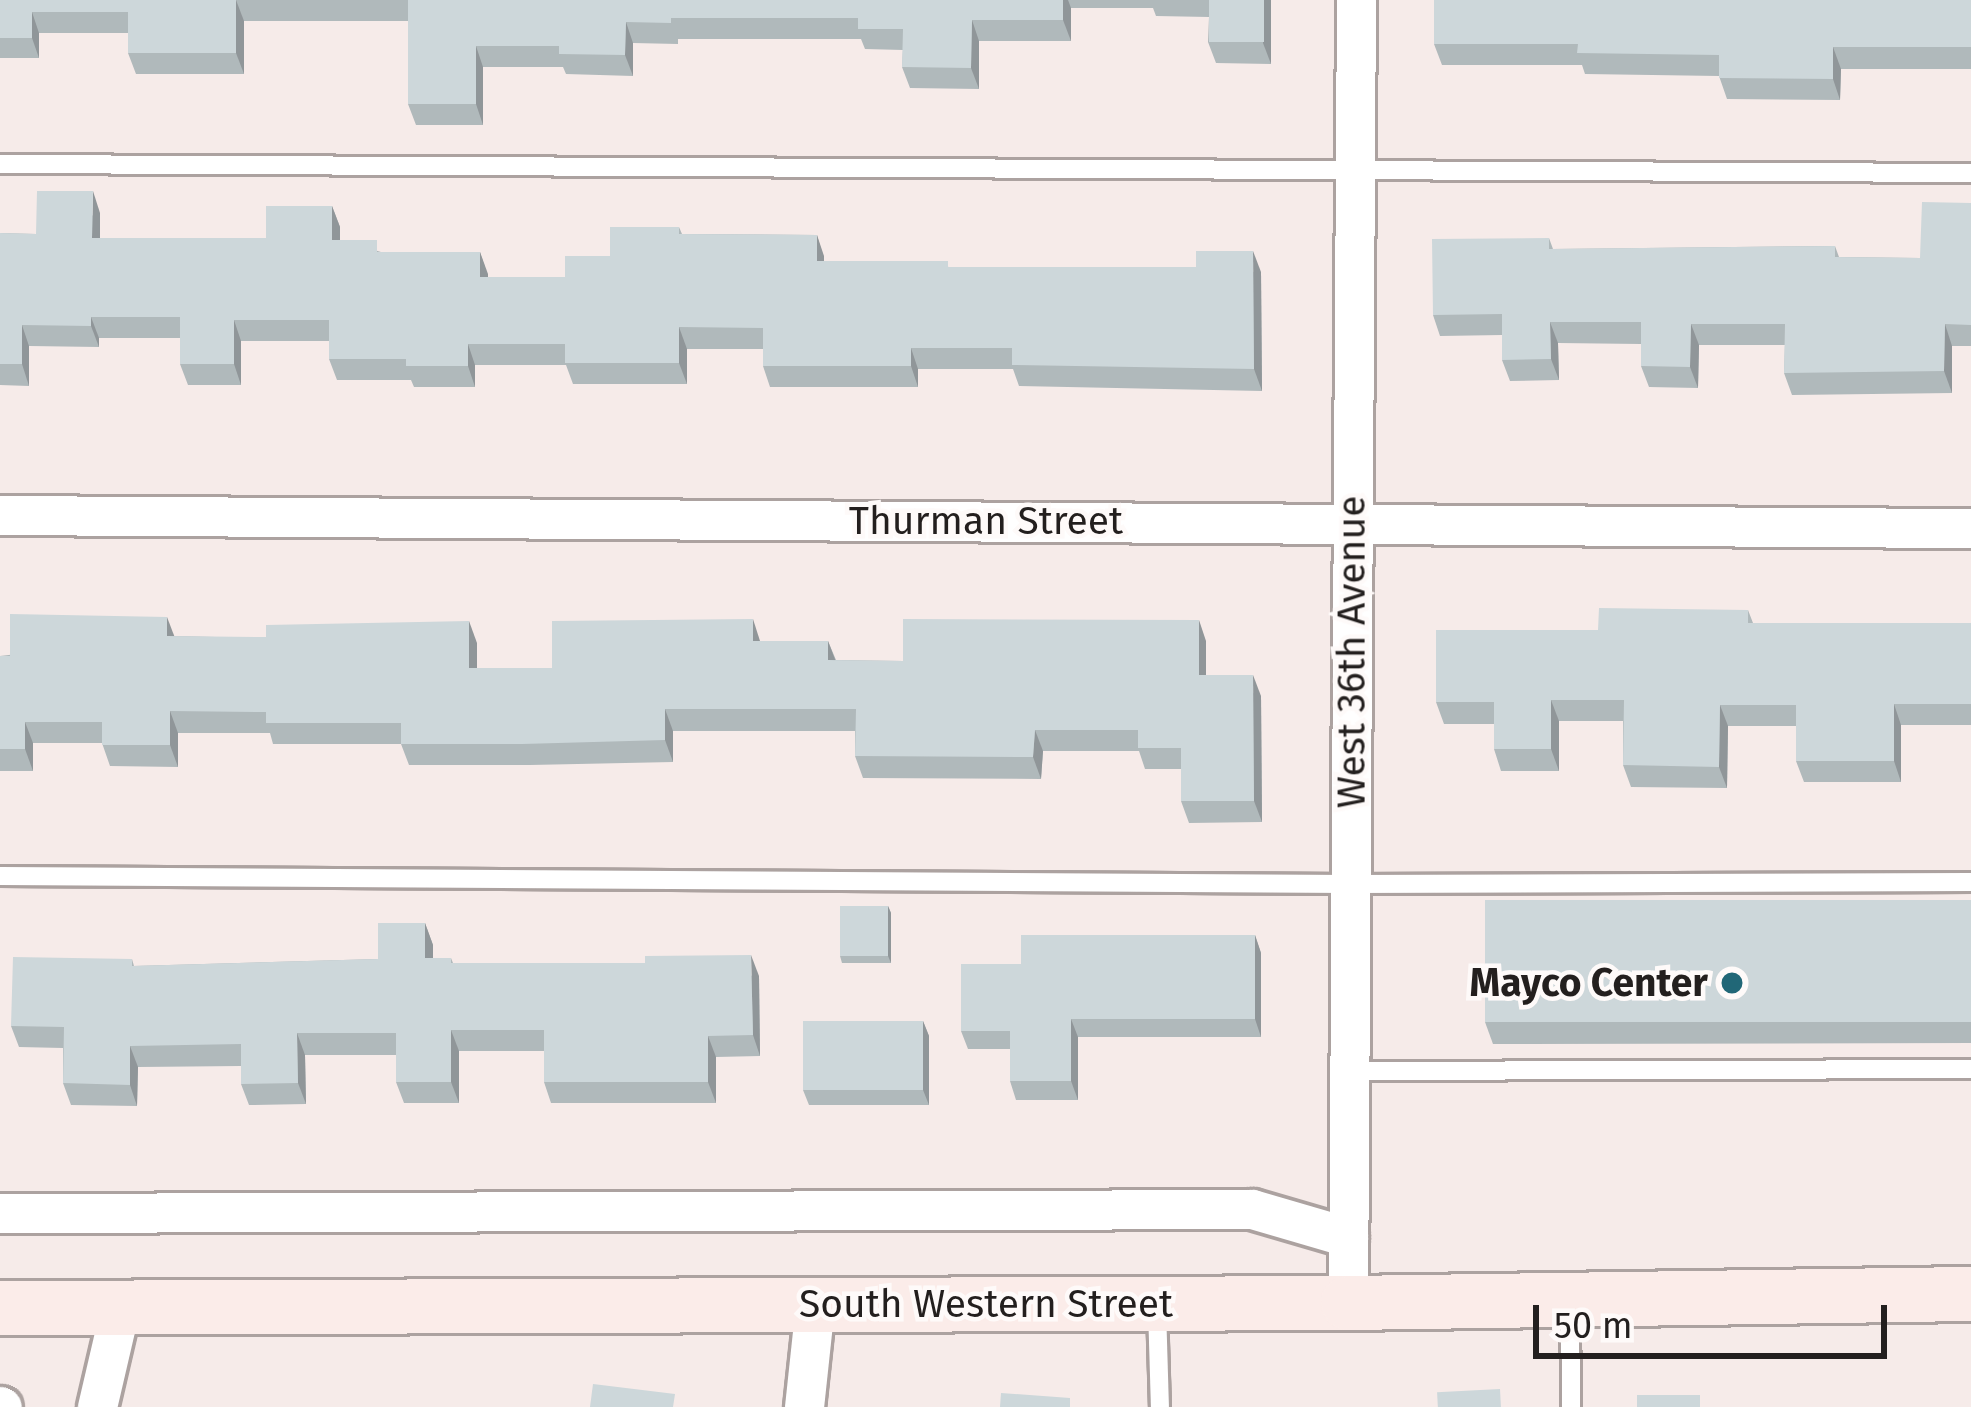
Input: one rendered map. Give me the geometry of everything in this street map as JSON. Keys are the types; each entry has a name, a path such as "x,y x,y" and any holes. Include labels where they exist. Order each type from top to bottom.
{"main road":[{"name":"South Western Street","path":"0,1308 1348,1303 1971,1294"}],"street":[{"name":"West 36th Avenue","path":"1348,1303 1356,0"},
{"name":"Thurman Street","path":"0,515 1971,528"},
{"path":"0,1213 1252,1209 1348,1237"},
{"path":"804,1407 815,1304"},
{"path":"97,1407 120,1308"}],"lane":[{"path":"0,164 1355,166 1971,173"},
{"path":"0,876 1350,884 1971,882"},
{"path":"1349,1071 1971,1070"},
{"path":"1570,1298 1571,1407"},
{"path":"1157,1303 1160,1407"}],"building":[{"path":"0,0 236,0 236,53 128,53 128,12 32,12 32,38 0,38"},
{"path":"408,0 1063,0 1063,20 972,20 971,68 902,67 903,29 858,29 858,18 626,22 625,55 559,54 559,46 476,46 476,104 408,104"},
{"path":"1209,0 1264,0 1264,42 1209,42"},
{"path":"1434,0 1971,0 1971,47 1833,47 1833,79 1719,78 1719,55 1577,53 1578,44 1434,44"},
{"path":"37,191 93,191 92,238 266,238 266,206 332,206 332,240 377,240 377,252 480,252 480,277 565,277 565,256 610,256 610,227 679,227 679,234 817,235 817,261 948,261 948,267 1196,267 1196,251 1253,251 1254,369 1012,365 1012,348 911,348 911,366 763,366 763,328 679,327 679,363 565,363 565,344 468,344 468,366 406,366 406,359 329,359 329,320 234,320 234,364 180,364 180,317 91,317 91,326 22,325 22,364 0,364 0,233 36,234"},
{"path":"1922,202 1971,203 1971,325 1945,324 1944,371 1784,373 1785,324 1691,324 1690,367 1641,366 1641,322 1550,322 1551,359 1502,360 1502,314 1433,315 1432,239 1549,238 1549,249 1835,246 1835,257 1920,258"},
{"path":"1599,608 1748,610 1748,623 1971,623 1971,704 1894,704 1894,761 1796,761 1796,705 1720,705 1719,767 1623,765 1624,700 1551,700 1551,749 1494,749 1494,702 1436,702 1436,630 1598,630"},
{"path":"10,614 167,617 167,636 266,637 266,625 469,621 469,668 552,668 552,621 753,619 753,641 828,641 828,660 903,661 903,619 1199,620 1199,675 1253,675 1254,801 1181,801 1181,748 1138,748 1138,730 1035,730 1033,757 855,756 856,709 665,709 665,740 522,744 401,744 401,723 266,723 266,712 170,711 170,745 102,745 102,722 25,722 25,749 0,749 0,656 10,656"},
{"name":"Mayco Center","path":"1485,900 1971,900 1971,1022 1485,1022"},
{"path":"840,906 888,906 888,956 840,956"},
{"path":"378,923 425,923 425,958 451,958 451,963 645,963 645,956 751,955 753,1035 708,1036 708,1082 544,1082 544,1030 451,1030 451,1082 396,1082 396,1033 297,1033 298,1083 241,1084 241,1044 130,1046 130,1085 63,1083 64,1027 11,1026 13,957 132,959 132,966 378,959"},
{"path":"1021,935 1255,935 1255,1019 1071,1019 1071,1081 1010,1081 1010,1031 961,1031 961,964 1021,964"},
{"path":"803,1021 923,1021 923,1090 803,1090"},
{"path":"593,1384 675,1394 673,1407 590,1407"},
{"path":"1500,1389 1501,1407 1438,1407 1437,1392"},
{"path":"1001,1393 1070,1398 1070,1407 1000,1407"},
{"path":"1637,1395 1700,1395 1700,1407 1637,1407"}],"place":[{"name":"Mayco Center","path":"1732,983"}]}
